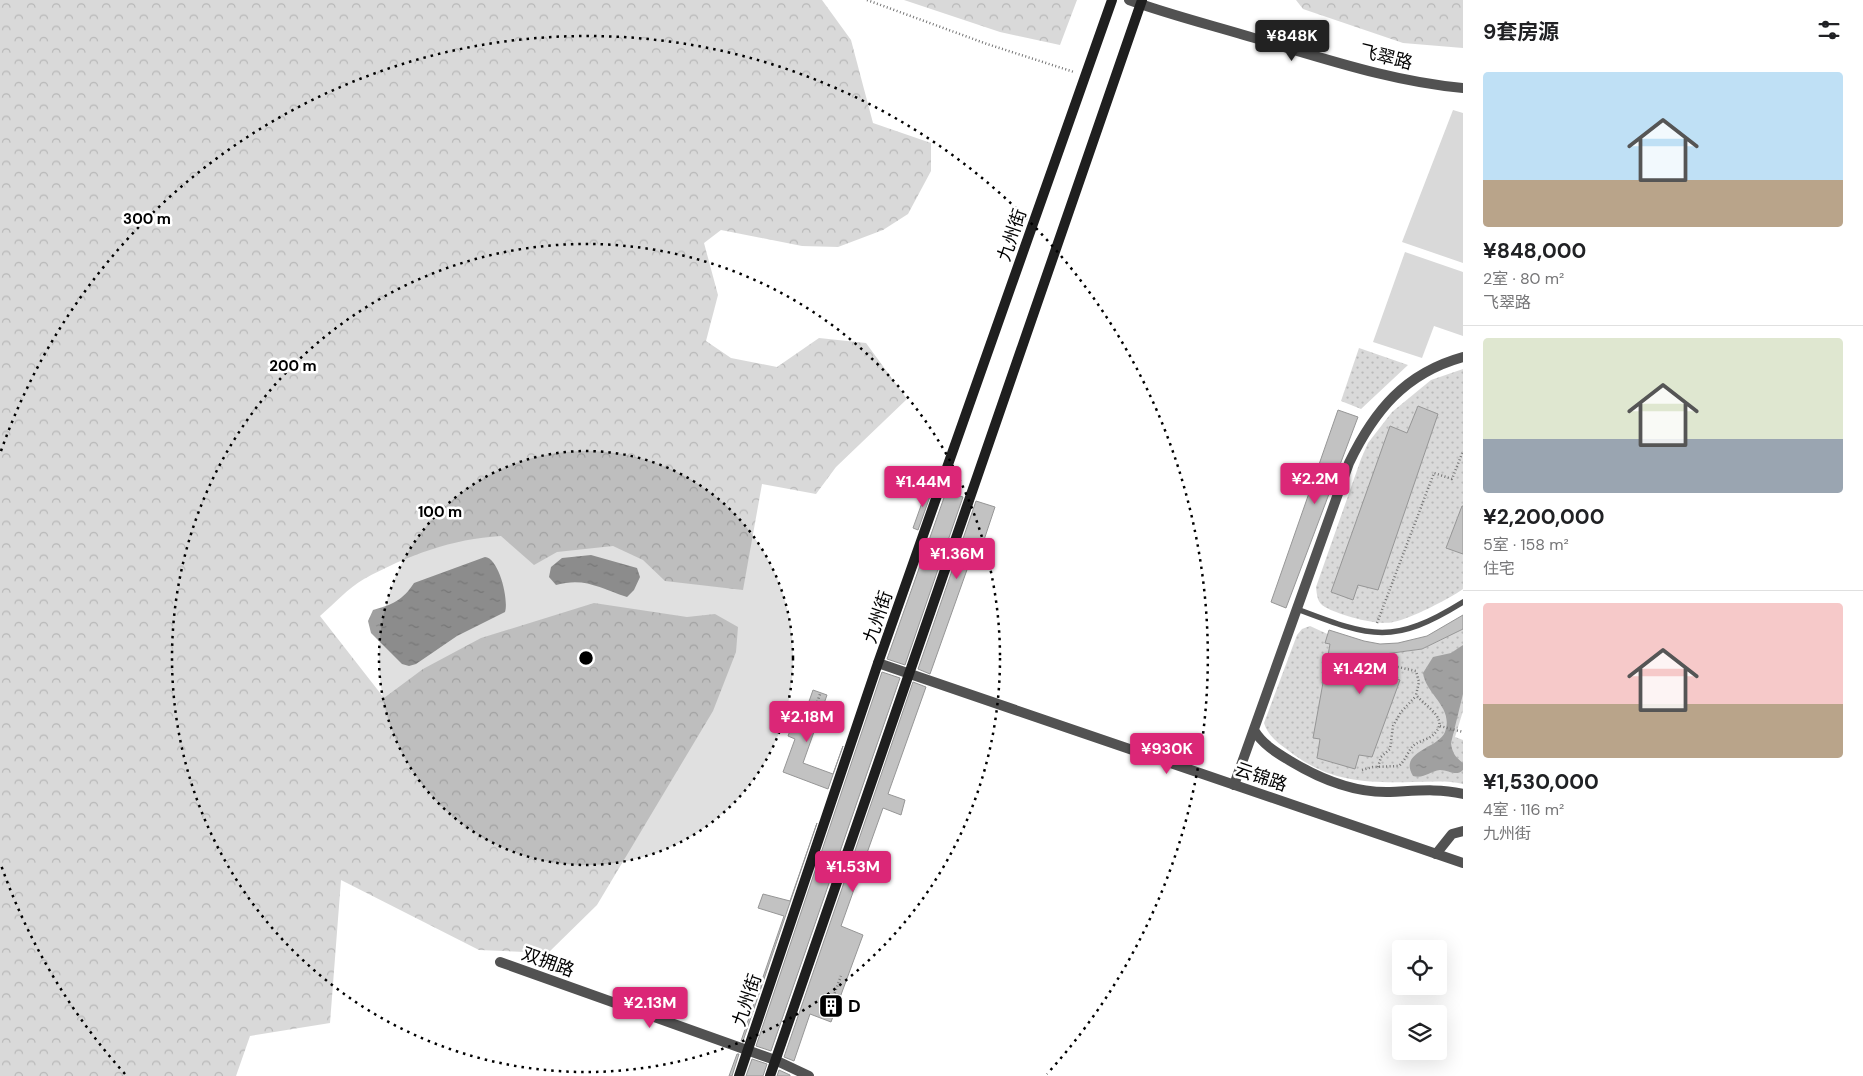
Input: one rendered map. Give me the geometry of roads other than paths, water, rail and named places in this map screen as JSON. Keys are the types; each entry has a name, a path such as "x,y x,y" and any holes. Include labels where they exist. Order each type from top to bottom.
{"main road":[{"name":"九州街","path":"739,1076 878,664 1112,0"},
{"path":"770,1076 1141,2"}],"street":[{"name":"飞翠路","path":"1129,0 1379,73 1438,86 1463,88"},
{"path":"1234,785 1349,463 1363,435 1379,413 1402,388 1428,369 1463,357"},
{"name":"云锦路","path":"878,664 1463,863"},
{"path":"1254,730 1260,740 1308,772 1356,790 1390,792 1422,789 1463,794"},
{"path":"1247,750 1257,747 1272,749"},
{"path":"1436,854 1452,834 1463,831"},
{"name":"双拥路","path":"500,962 775,1060 809,1076"}],"lane":[{"path":"1297,609 1336,624 1373,634 1386,634 1409,630 1463,602"}],"water":[{"path":"591,555 637,568 640,577 634,590 627,597 584,583 575,582 556,585 549,577 551,567 562,558"},
{"path":"485,557 495,564 502,580 506,598 505,612 457,636 416,664 409,666 402,664 371,633 368,621 373,610 396,601 406,594 414,583"},
{"path":"1463,645 1463,694 1451,743 1454,754 1463,763 1463,770 1455,773 1440,770 1424,776 1413,776 1410,768 1411,761 1421,751 1441,738 1447,723 1443,708 1425,681 1423,673 1433,657 1451,653"}],"place":[{"name":"D","path":"831,1006"}]}
